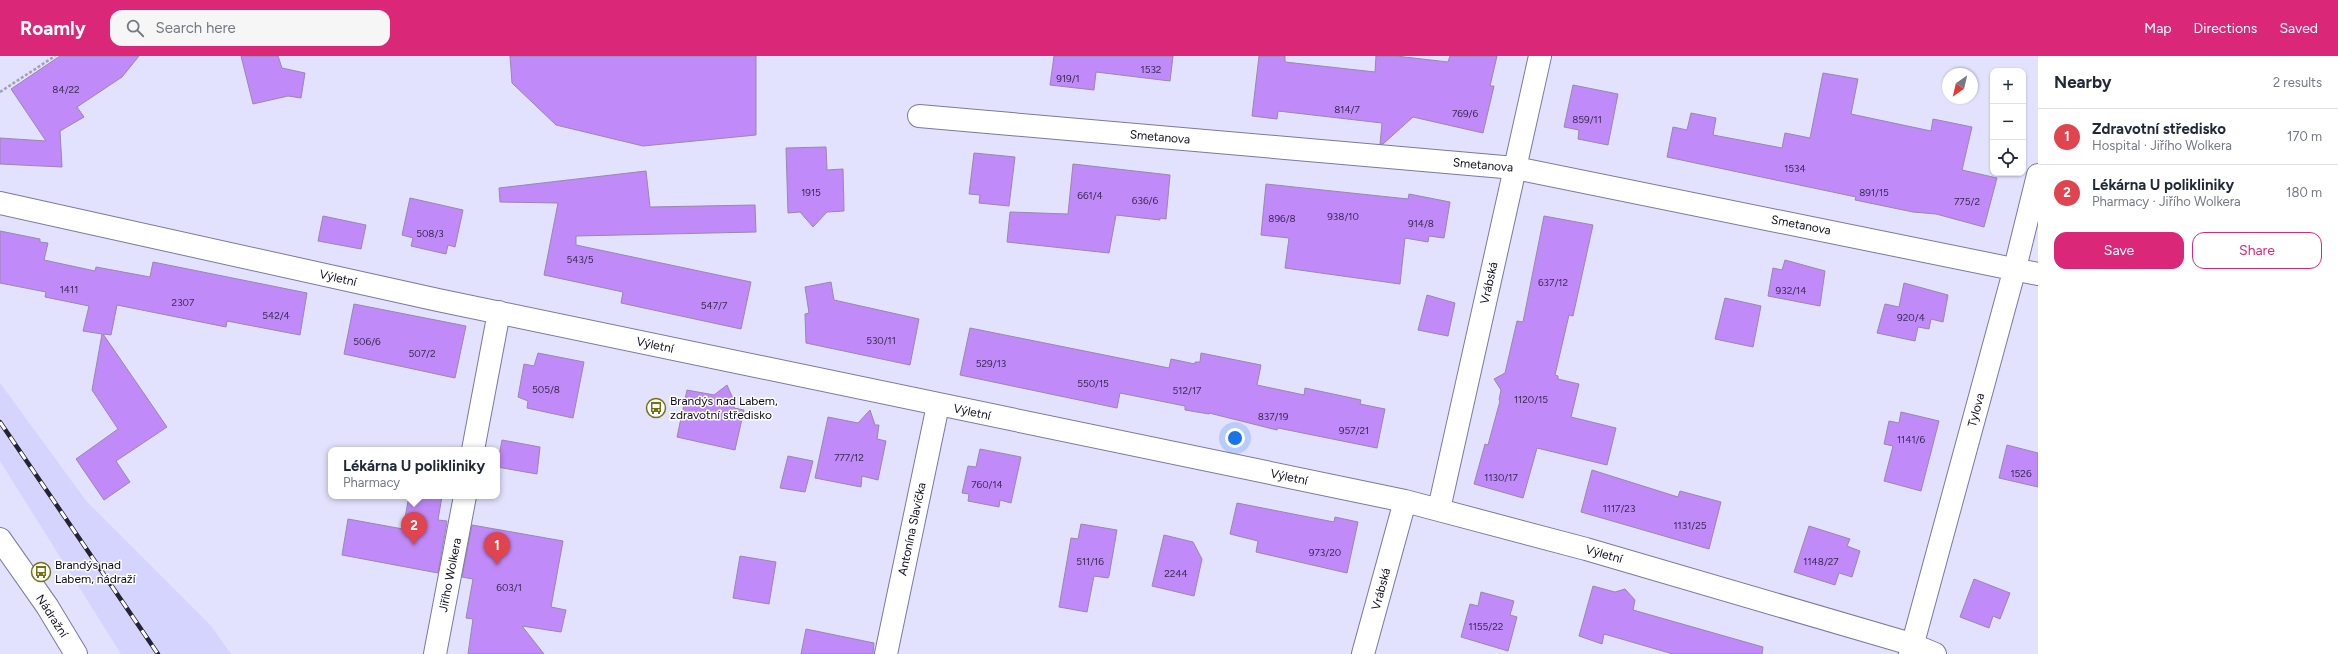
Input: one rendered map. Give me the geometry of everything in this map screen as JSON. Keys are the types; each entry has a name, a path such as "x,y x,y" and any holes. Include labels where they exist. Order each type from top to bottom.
{"street":[{"name":"Vrábská","path":"1439,509 1540,56"},
{"name":"Smetanova","path":"919,116 1515,168 2015,268 2038,274"},
{"name":"Tylova","path":"1911,649 2015,268 2038,175"},
{"name":"Výletní","path":"0,203 438,300 1405,501 1586,549 1911,649 1935,654"},
{"path":"474,447 498,312"},
{"name":"Antonína Slavíčka","path":"886,654 938,405"},
{"name":"Jiřího Wolkera","path":"435,654 464,499"},
{"name":"Vrábská","path":"1363,654 1405,501"},
{"name":"Nádražní","path":"0,539 46,606 76,654"}],"path":[{"path":"0,92 55,56"}],"shaded area":[{"path":"0,383 87,502 211,626 231,654 121,654 0,461"}],"building":[{"path":"60,56 139,56 122,77 77,107 84,117 60,131 62,167 0,164 0,138 46,141 11,89"},
{"path":"241,56 278,56 282,68 305,73 301,98 288,96 253,104"},
{"path":"510,56 756,56 756,135 643,146 556,125 512,83"},
{"path":"1054,56 1173,56 1170,81 1096,72 1094,90 1050,85"},
{"path":"1259,56 1285,56 1285,62 1375,72 1376,56 1396,56 1448,62 1450,56 1497,56 1490,86 1494,86 1483,133 1413,117 1383,144 1380,144 1382,123 1278,111 1277,119 1252,116"},
{"path":"1823,73 1858,79 1851,114 1931,131 1933,119 1972,127 1962,170 1997,178 1984,227 1936,214 1913,212 1855,200 1856,197 1667,157 1673,127 1687,130 1691,113 1716,118 1713,135 1782,148 1785,133 1810,138"},
{"path":"1573,85 1618,94 1608,145 1578,139 1579,130 1564,127"},
{"path":"826,147 827,170 843,169 844,211 827,212 813,227 800,212 788,213 786,148"},
{"path":"974,153 1015,157 1009,206 979,203 980,195 969,194"},
{"path":"1073,164 1170,175 1166,219 1160,218 1160,220 1116,215 1109,253 1007,242 1010,212 1068,214"},
{"path":"646,171 650,207 755,205 756,232 576,236 576,245 751,282 741,329 621,303 623,292 544,275 558,203 500,202 499,188"},
{"path":"1266,184 1408,199 1409,194 1450,202 1444,238 1429,236 1428,242 1405,238 1400,284 1285,268 1289,238 1261,235"},
{"path":"410,198 463,210 455,247 448,245 446,254 411,246 413,238 402,235"},
{"path":"323,216 366,225 361,249 318,241"},
{"path":"1544,216 1593,225 1573,316 1569,315 1555,375 1558,376 1558,379 1579,384 1571,417 1616,428 1607,465 1537,448 1523,498 1474,484 1485,444 1488,445 1500,401 1501,390 1494,379 1505,373 1517,321 1523,322"},
{"path":"0,231 40,239 40,242 48,243 44,260 95,271 96,267 150,277 153,262 307,293 300,335 227,321 226,327 117,305 111,335 103,334 167,427 116,461 130,482 104,500 76,459 118,429 92,390 102,334 83,331 89,306 45,297 46,292 0,283"},
{"path":"1785,260 1825,271 1820,306 1768,296 1773,268 1782,270"},
{"path":"831,282 834,300 919,319 910,365 806,343 805,314 809,313 805,287"},
{"path":"1904,283 1948,295 1943,322 1931,319 1929,329 1918,327 1915,341 1877,333 1885,304 1899,307"},
{"path":"1427,295 1455,303 1448,336 1418,330"},
{"path":"1725,298 1761,306 1753,347 1715,339"},
{"path":"354,304 466,326 455,378 344,354"},
{"path":"970,328 1169,368 1171,359 1195,364 1195,362 1200,362 1201,353 1261,365 1257,385 1304,395 1305,388 1361,400 1360,404 1385,409 1377,448 1278,428 1277,430 1209,413 1185,410 1185,406 1120,393 1117,408 960,375"},
{"path":"538,353 584,362 573,418 527,408 528,401 518,397 524,364 534,366"},
{"path":"727,385 735,403 734,408 744,410 735,450 677,437 687,390 714,395"},
{"path":"870,410 875,425 879,425 877,439 886,441 878,480 862,476 861,487 815,478 828,417 858,423"},
{"path":"1901,412 1939,421 1921,491 1884,481 1893,446 1884,444 1889,421 1899,423"},
{"path":"502,440 540,447 537,474 500,468 500,451"},
{"path":"2007,445 2038,453 2038,487 1999,478"},
{"path":"980,449 1021,457 1011,503 1000,500 999,507 968,501 969,494 962,493 968,466 976,467"},
{"path":"788,456 813,461 805,492 780,488"},
{"path":"1592,470 1678,497 1680,491 1721,502 1709,549 1581,512"},
{"path":"408,499 442,499 438,520 447,521 438,573 342,555 348,519 403,529"},
{"path":"1237,503 1334,522 1335,517 1358,522 1347,573 1256,552 1258,541 1230,534"},
{"path":"1081,524 1117,530 1109,576 1108,578 1094,576 1087,612 1059,607 1071,538 1078,539"},
{"path":"472,525 563,541 551,607 566,610 561,632 522,626 544,654 468,654 473,619 466,618 473,579 462,577"},
{"path":"1809,526 1850,539 1847,546 1860,551 1852,577 1839,573 1835,585 1794,572"},
{"path":"1164,535 1193,542 1202,559 1194,596 1152,586"},
{"path":"740,556 776,562 769,604 733,598"},
{"path":"1974,579 2010,593 2000,619 1993,616 1989,628 1960,617"},
{"path":"1593,586 1615,592 1625,589 1635,600 1633,610 1763,647 1762,654 1673,654 1604,634 1602,644 1579,636"},
{"path":"1481,592 1514,601 1510,615 1517,617 1508,651 1461,637 1470,604 1478,606"},
{"path":"806,629 874,643 873,654 801,654"}],"railway":[{"path":"0,422 158,654"}],"place":[{"name":"Brandýs nad Labem, zdravotní středisko","path":"656,408"},
{"name":"Lékárna U polikliniky","path":"414,545"},
{"name":"Zdravotní středisko","path":"497,565"},
{"name":"Brandýs nad Labem, nádraží","path":"41,572"}]}
